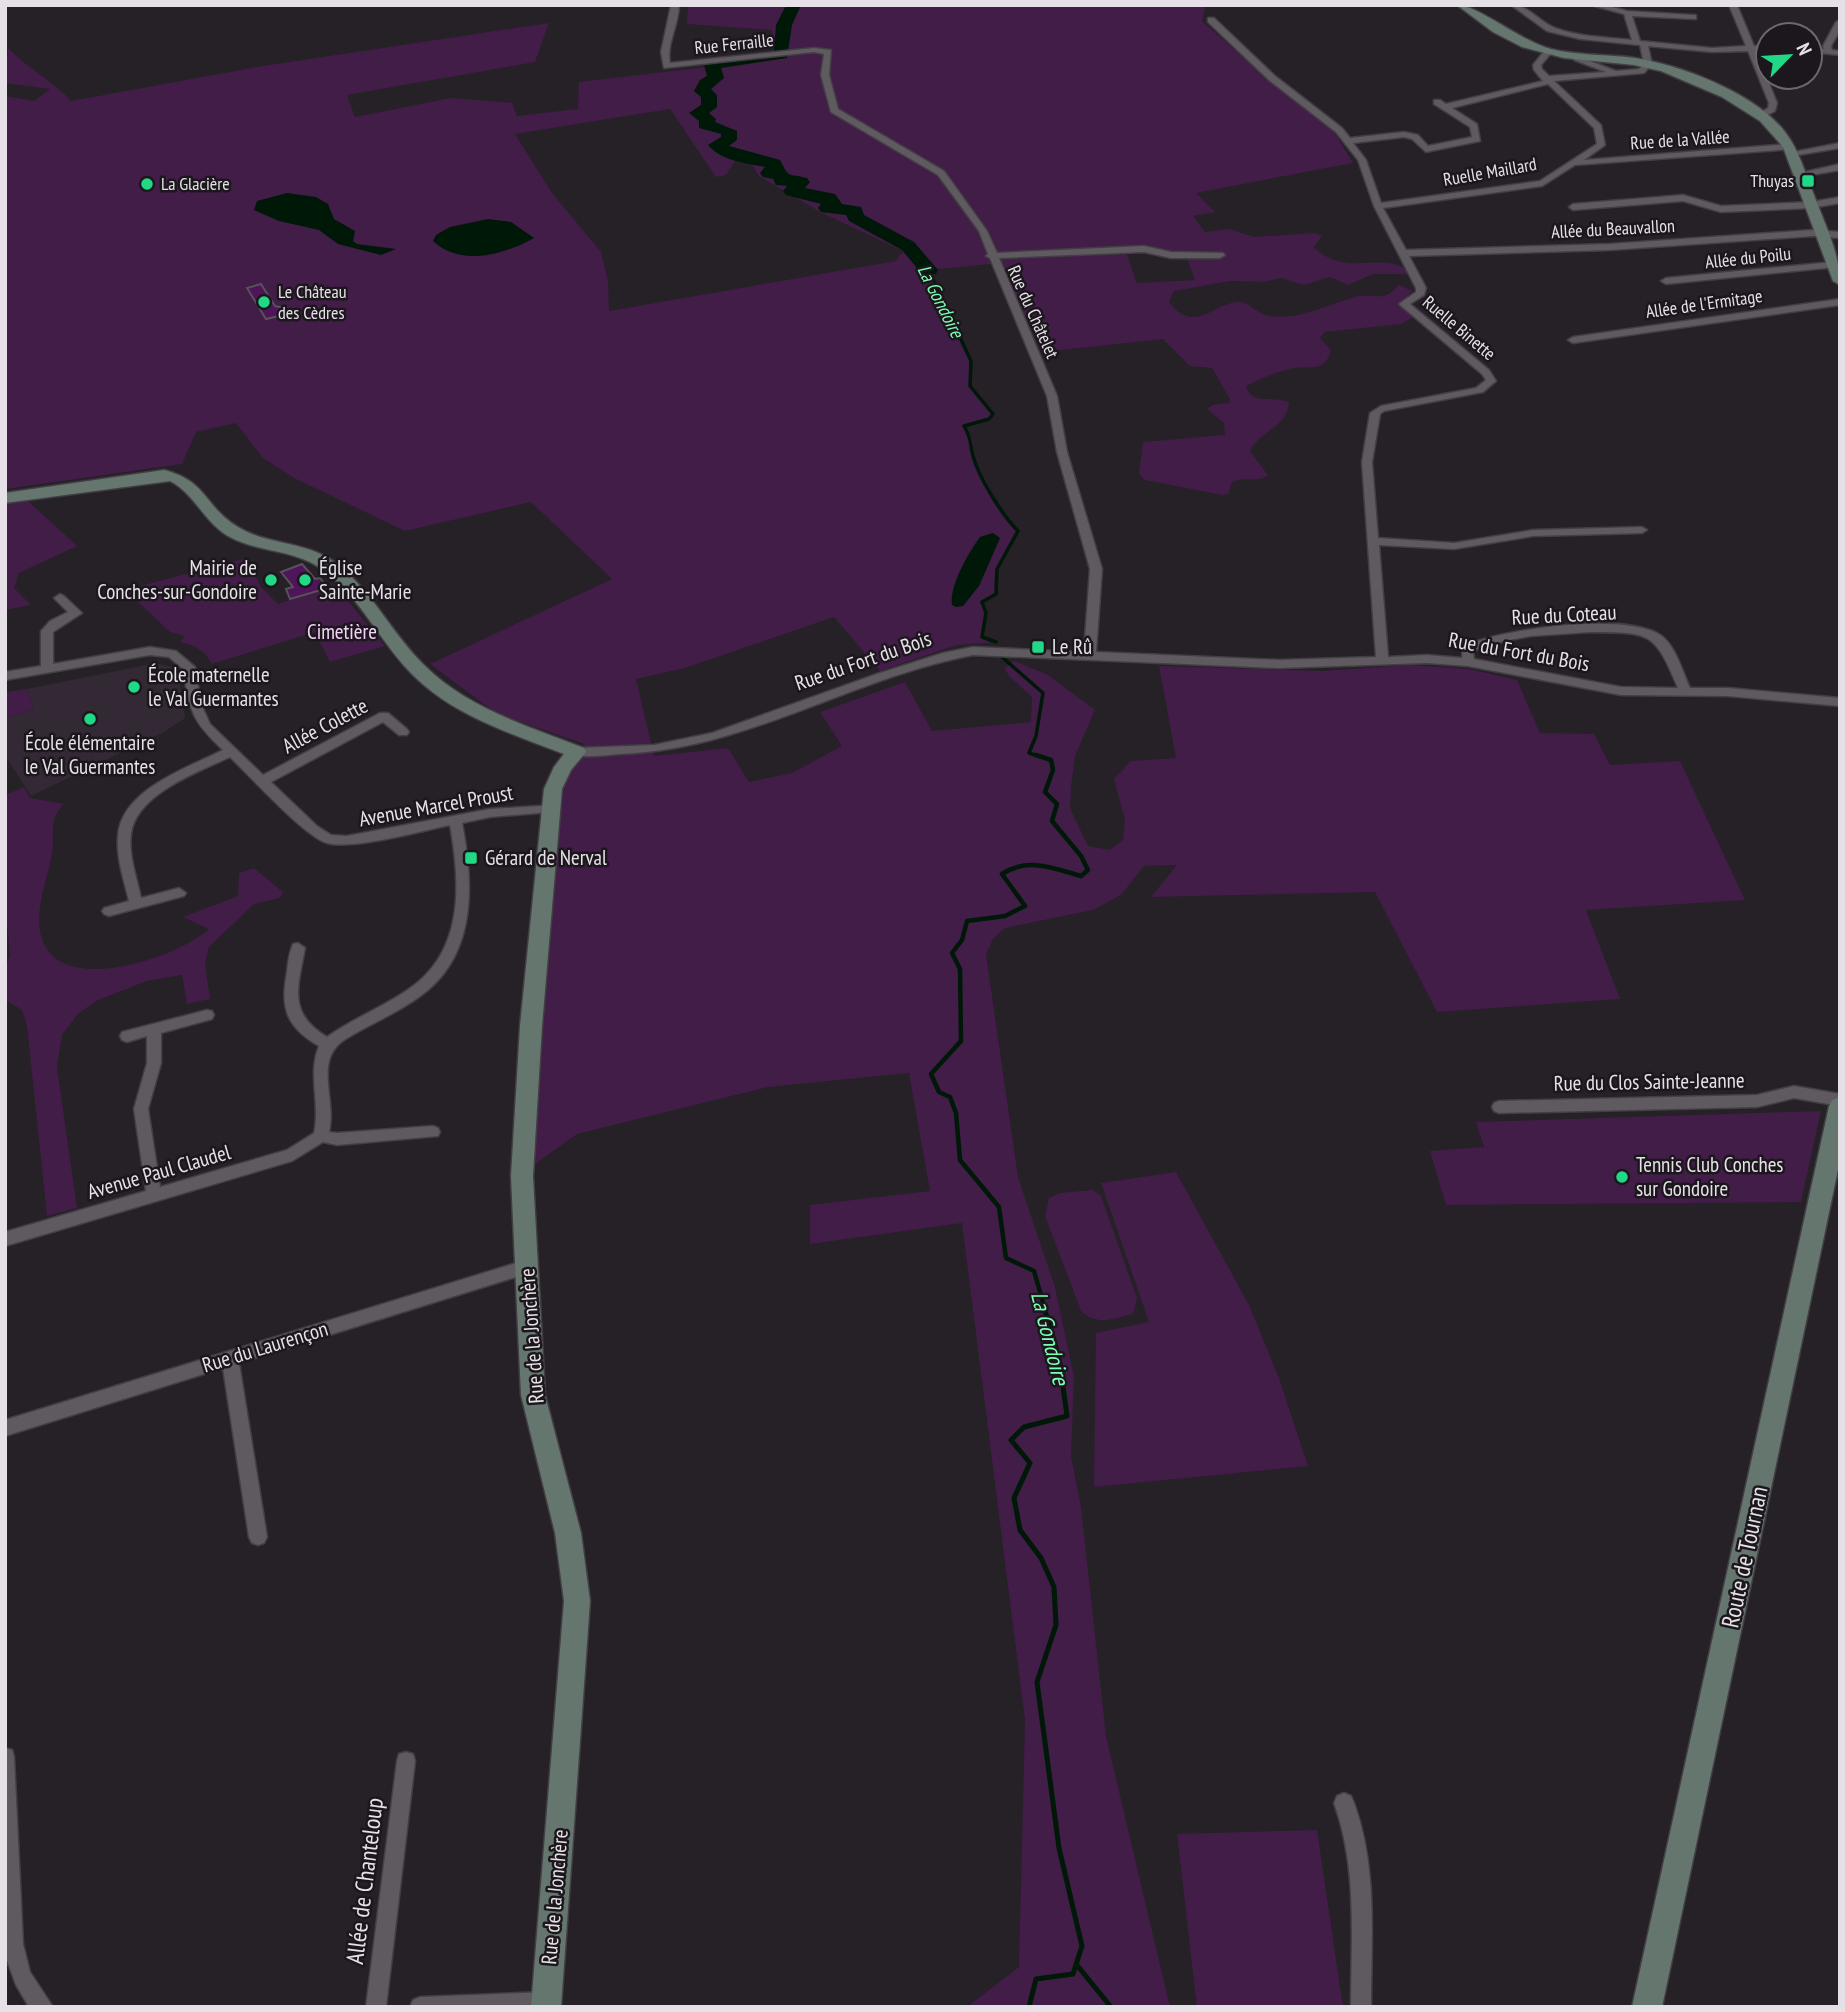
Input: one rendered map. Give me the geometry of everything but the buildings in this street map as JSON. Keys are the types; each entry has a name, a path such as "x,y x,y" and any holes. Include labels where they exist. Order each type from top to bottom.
{"street":[{"name":"Rue Ferraille","path":"675,5 674,27 664,56 667,66 814,50 828,52"},
{"path":"1462,5 1510,38 1548,52 1623,73"},
{"path":"1515,5 1550,29 1564,34 1712,50 1754,47"},
{"path":"1595,5 1627,13 1693,17"},
{"path":"1733,5 1773,103 1772,109 1759,116"},
{"path":"1347,141 1404,134 1415,137 1426,149 1471,142 1477,139 1474,126 1441,105 1547,81 1641,71 1642,63 1627,13"},
{"name":"Ruelle Binette","path":"1211,20 1272,78 1330,121 1362,160 1378,206 1421,288 1421,293 1404,304 1486,372 1491,381 1487,387 1479,390 1381,409 1375,413 1367,462 1382,661"},
{"path":"1828,50 1827,46 1840,22"},
{"path":"1824,50 1840,53"},
{"name":"Rue du Châtelet","path":"828,52 825,75 834,110 941,173 979,225 1052,396 1062,452 1096,569 1090,654"},
{"path":"1547,81 1537,65 1548,52"},
{"path":"1577,58 1642,63 1701,82 1778,130 1791,150 1837,275"},
{"name":"Ruelle Maillard","path":"1378,206 1542,183 1601,145 1602,136 1598,127 1547,81"},
{"name":"Rue de la Vallée","path":"1573,163 1840,145"},
{"path":"1800,174 1840,167"},
{"path":"1573,207 1683,198 1721,209 1811,205 1840,200"},
{"name":"Allée du Beauvallon","path":"1404,253 1610,247 1840,235"},
{"path":"991,256 1144,249 1171,255 1220,255"},
{"name":"Allée du Poilu","path":"1666,281 1837,275"},
{"name":"Allée de l'Ermitage","path":"1573,340 1840,302"},
{"name":"Rue du Fort du Bois","path":"5,498 164,475 180,478 189,482 229,528 252,538 305,551 338,573 418,671 456,698 488,719 577,752 654,748 714,737 947,656 973,651 1279,664 1427,659 1468,662 1594,688 1751,693 1840,702"},
{"path":"1374,541 1454,546 1533,533 1642,530"},
{"path":"47,669 47,631 54,624 76,613 60,598"},
{"name":"Rue du Coteau","path":"1468,662 1467,649 1476,643 1532,632 1601,628 1644,632 1663,644 1686,693"},
{"name":"Avenue Marcel Proust","path":"5,676 150,651 172,654 189,667 200,719 230,752 312,829 328,839 347,841 372,838 490,813 551,808"},
{"name":"Allée Colette","path":"262,781 384,716 403,732"},
{"path":"136,904 124,835 131,813 153,792 230,752"},
{"name":"Rue de la Jonchère","path":"546,2004 577,1601 568,1532 533,1395 522,1176 525,1112 553,789 563,767 577,752"},
{"path":"433,1132 337,1139 321,1136 327,1114 320,1055 327,1044 422,988 438,974 451,955 458,932 464,858 455,820"},
{"path":"109,911 178,893"},
{"path":"298,948 289,1004 294,1018 305,1033 327,1044"},
{"path":"127,1036 207,1014"},
{"path":"154,1029 154,1063 141,1109 154,1196"},
{"name":"Rue du Clos Sainte-Jeanne","path":"1499,1107 1757,1101 1794,1092 1840,1100"},
{"name":"Route de Tournan","path":"1647,2007 1840,1106"},
{"name":"Avenue Paul Claudel","path":"5,1239 292,1155 321,1136"},
{"name":"Rue du Laurençon","path":"5,1428 526,1267"},
{"path":"230,1357 258,1537"},
{"path":"5,1757 13,1944 19,1972 30,1994 43,2007"},
{"name":"Allée de Chanteloup","path":"376,2007 406,1761"},
{"path":"1344,1803 1354,1825 1362,1873 1361,2007"},
{"path":"420,2007 546,2004"}],"shaded area":[{"path":"287,193 316,197 328,204 334,219 355,231 353,241 357,244 396,249 381,255 338,244 319,230 279,221 254,210 257,201"},
{"path":"488,219 511,222 534,238 510,249 483,256 456,254 433,241 436,235 450,227"},
{"path":"993,533 1000,538 979,586 963,606 952,605 954,588 966,560 980,537"},
{"path":"156,663 177,668 185,718 164,732 31,796 5,755 5,719 34,709 27,689"}],"green space":[{"path":"688,5 1206,5 1202,21 1277,87 1333,130 1353,163 1196,193 1215,212 1193,216 1205,232 1229,229 1254,237 1315,233 1322,236 1314,247 1338,261 1387,263 1409,271 1408,274 1373,274 1348,285 1330,277 1304,285 1281,278 1264,282 1231,281 1174,291 1169,302 1178,312 1187,316 1203,315 1228,304 1242,302 1266,315 1282,317 1303,314 1359,296 1387,295 1399,285 1412,291 1400,305 1412,318 1401,324 1325,332 1320,338 1331,350 1322,365 1283,371 1246,386 1253,396 1258,398 1289,402 1284,418 1260,438 1250,451 1268,475 1231,483 1229,494 1222,495 1145,480 1139,473 1143,442 1225,435 1224,423 1207,409 1213,405 1229,403 1230,399 1212,368 1190,366 1163,339 1042,352 1000,263 929,270 971,361 970,386 993,414 989,419 964,426 973,441 972,455 1006,518 1018,531 997,570 994,586 996,594 982,602 986,613 982,636 996,642 957,645 880,671 834,617 685,668 636,679 654,756 728,748 749,782 792,773 842,746 820,712 905,682 932,731 1031,722 1032,697 1004,668 1014,661 1048,675 1095,710 1075,756 1070,808 1088,846 1110,850 1123,840 1125,820 1114,779 1131,761 1176,758 1159,666 1322,671 1411,665 1469,669 1517,680 1540,733 1594,734 1610,765 1680,761 1745,900 1586,910 1620,999 1437,1012 1375,892 1151,897 1177,865 1144,866 1121,895 1093,910 1005,928 993,939 986,954 1018,1177 1055,1287 1074,1377 1071,1456 1081,1507 1106,1736 1170,2007 967,2007 1019,1967 1025,1720 962,1223 810,1244 810,1205 930,1191 909,1073 768,1087 577,1134 531,1167 556,806 569,768 584,744 496,713 430,664 612,579 531,502 405,531 294,478 263,458 236,423 196,432 182,464 5,489 5,96 34,101 50,89 5,83 8,48 71,101 263,66 549,23 535,62 347,95 355,117 451,98 512,103 517,116 578,109 579,82 775,59 772,30 687,24","holes":["670,109 716,177 726,175 735,161 750,162 759,176 820,212 903,251 896,261 609,311 608,281 601,252 552,193 515,134","1124,247 1146,247 1185,253 1195,280 1137,283"]},
{"path":"27,500 77,546 19,573 14,588 31,605 5,610 5,502"},
{"name":"Cimetière","path":"246,558 261,587 278,604 334,584 385,646 330,662 315,632 212,664 199,649 180,642 185,636 170,632 125,590"},
{"path":"27,689 34,709 5,719 5,692"},
{"path":"24,787 30,798 64,804 54,821 52,854 39,914 39,927 47,949 61,962 80,968 103,969 152,959 175,950 209,929 183,917 238,896 239,873 254,868 283,892 280,898 254,904 209,947 205,963 210,999 187,1004 182,975 147,981 96,1001 78,1014 62,1035 57,1067 77,1208 47,1216 27,1026 22,1010 5,1000 5,967 10,956 5,903 5,795"},
{"name":"Tennis Club Conches sur Gondoire","path":"1821,1111 1801,1202 1446,1205 1430,1151 1484,1147 1476,1122"},
{"path":"1176,1172 1249,1305 1279,1378 1308,1466 1094,1487 1096,1333 1149,1322 1101,1183"},
{"path":"1093,1190 1101,1196 1137,1298 1133,1314 1112,1319 1099,1320 1081,1311 1045,1216 1049,1198 1060,1193"},
{"path":"1317,1830 1343,2007 1197,2007 1177,1834"}],"waterway":[{"name":"La Gondoire","path":"794,5 784,25 781,55 712,65 716,78 706,83 702,91 709,95 709,107 697,113 708,119 705,124 729,131 729,140 716,145 731,154 774,164 774,170 769,173 781,175 782,181 801,182 792,191 811,194 817,199 829,198 833,204 827,208 855,211 855,217 908,246 929,270"},
{"name":"La Gondoire","path":"929,270 957,331"},
{"name":"La Gondoire","path":"956,329 971,361 970,386 993,414 989,419 964,426 973,456 992,496 1018,531 997,569 996,594 982,602 986,613 982,637 996,642"},
{"name":"La Gondoire","path":"1002,657 1043,693 1036,736 1029,753 1041,757"},
{"name":"La Gondoire","path":"1036,755 1051,760 1053,770 1045,792 1057,804 1052,821 1081,856 1088,870 1081,876 1051,867 1031,865 1002,874 1025,906 1005,916 967,921 962,940 952,953 960,969 961,1041 931,1074 939,1092 950,1097 956,1113 960,1160 999,1207 1006,1258 1034,1271 1044,1306"},
{"name":"La Gondoire","path":"1043,1304 1059,1358 1067,1416 1024,1427 1011,1440 1030,1463 1014,1498 1020,1530 1041,1558 1054,1587 1056,1625 1037,1682 1059,1848 1082,1946 1076,1964"},
{"name":"La Gondoire","path":"1029,2007 1036,1979 1073,1974 1076,1964"},
{"path":"1076,1964 1111,2007"}],"place":[{"name":"Thuyas","path":"1808,181"},
{"name":"La Glacière","path":"147,184"},
{"name":"Le Château des Cèdres","path":"264,302"},
{"name":"Mairie de Conches-sur-Gondoire","path":"271,580"},
{"name":"Église Sainte-Marie","path":"305,580"},
{"name":"Le Rû","path":"1038,647"},
{"name":"École maternelle le Val Guermantes","path":"134,687"},
{"name":"École élémentaire le Val Guermantes","path":"90,719"},
{"name":"Gérard de Nerval","path":"471,858"},
{"name":"Tennis Club Conches sur Gondoire","path":"1622,1177"}]}
